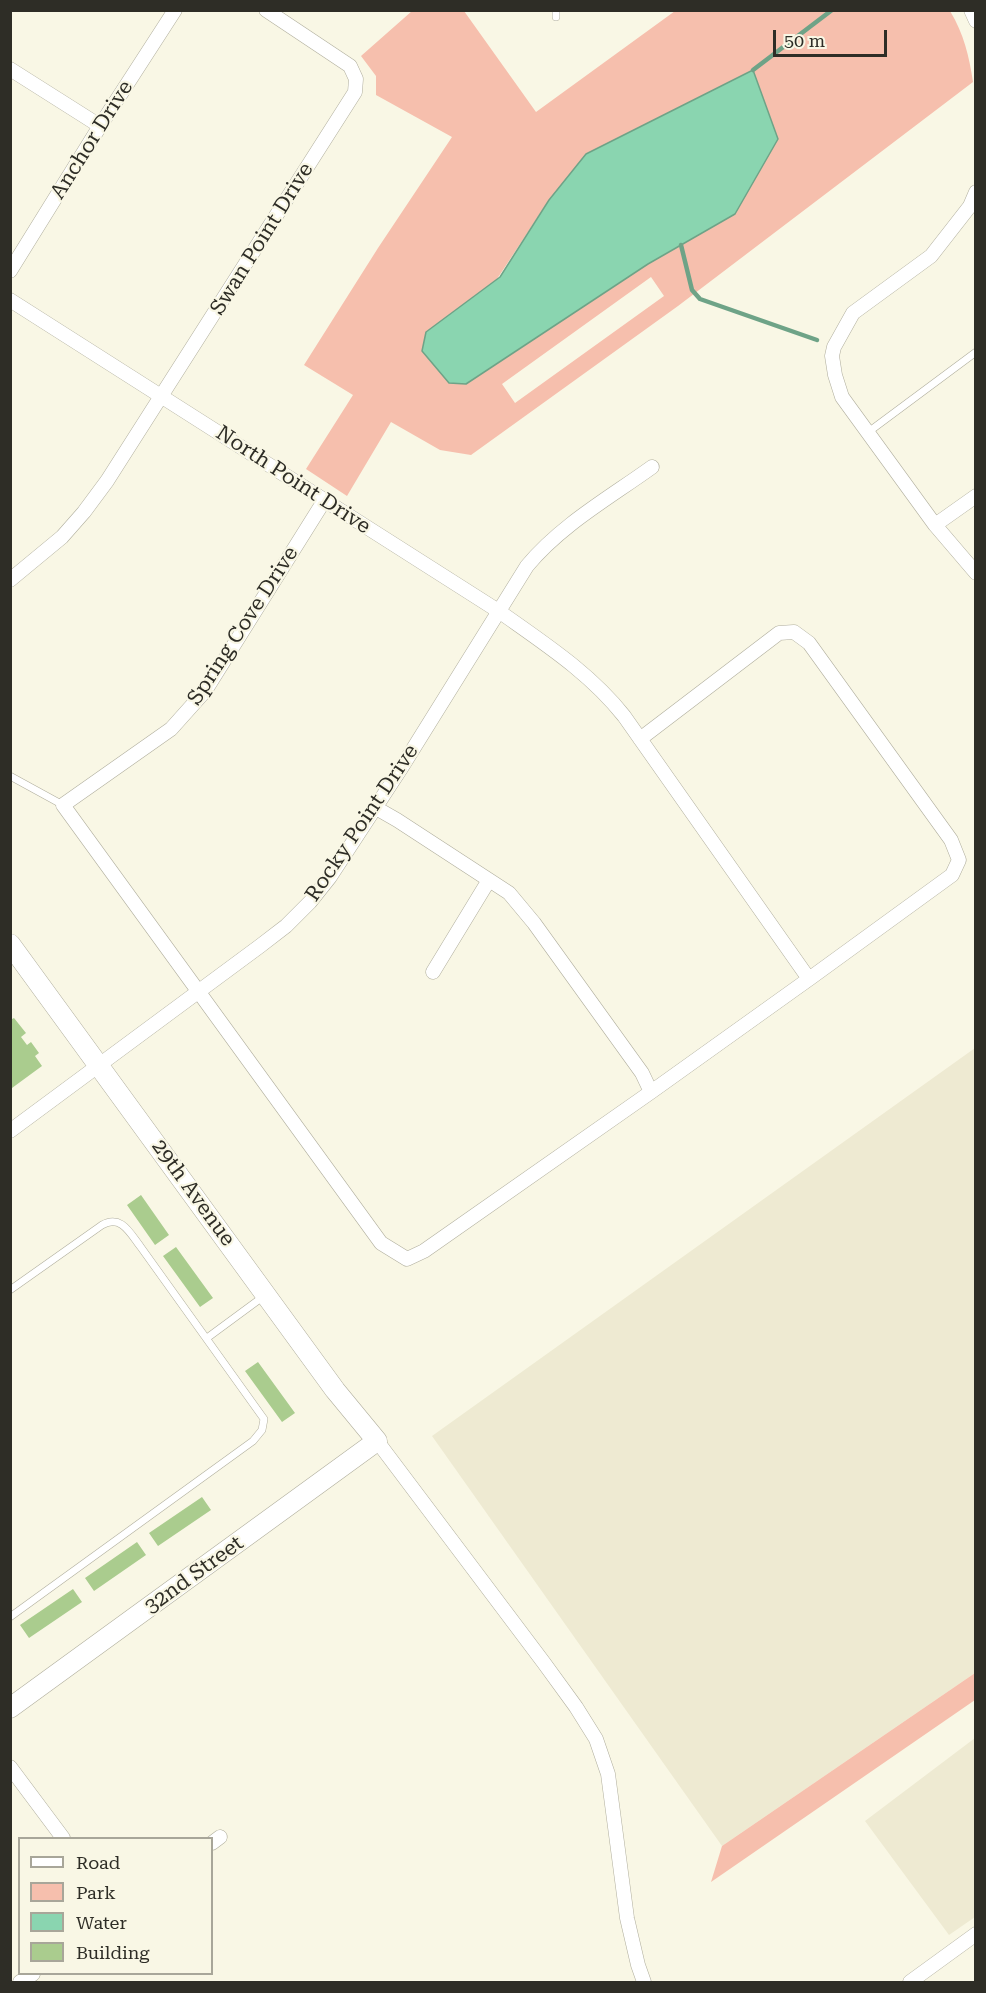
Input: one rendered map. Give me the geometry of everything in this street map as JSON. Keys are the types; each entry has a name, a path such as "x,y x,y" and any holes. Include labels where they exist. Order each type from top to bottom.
{"street":[{"name":"Anchor Drive","path":"10,271 175,10"},
{"path":"266,10 287,16"},
{"path":"971,10 975,21"},
{"name":"Swan Point Drive","path":"10,580 62,537 84,512 162,396 355,92 356,79 350,66 287,16"},
{"path":"10,69 100,126"},
{"path":"975,192 970,207 931,256 853,313 834,347 832,356 842,397 935,525 975,573"},
{"name":"North Point Drive","path":"10,300 500,612 573,664 608,696 809,979"},
{"name":"Rocky Point Drive","path":"10,1131 200,992 286,926 310,902 330,877 376,808 527,566 544,546 651,468"},
{"path":"935,525 975,496"},
{"name":"Spring Cove Drive","path":"63,805 171,729 186,714 205,691 324,501"},
{"path":"63,805 381,1243 407,1259 424,1251 809,979 952,875 959,860 951,840 809,643 794,632 779,633 640,739"},
{"path":"376,808 509,893 534,922 642,1073 651,1092"},
{"path":"433,972 489,880"},
{"name":"29th Avenue","path":"10,944 335,1390 376,1441"},
{"path":"376,1441 544,1663 596,1739 608,1774 627,1918 644,1983"},
{"name":"32nd Street","path":"10,1708 376,1441"},
{"path":"10,1767 62,1837"},
{"path":"910,1983 975,1934"}],"lane":[{"path":"867,433 975,352"},
{"path":"10,777 63,805"},
{"path":"10,1290 102,1225 110,1220 118,1221 126,1228 264,1419 262,1430 254,1441 10,1617"},
{"path":"207,1338 266,1294"}],"shaded area":[{"path":"975,1048 975,1673 722,1846 432,1436"},
{"path":"975,1738 975,1917 949,1935 865,1821"}],"green space":[{"path":"412,11 464,11 536,112 675,11 950,11 965,45 973,82 678,306 471,455 440,450 391,422 347,496 306,469 353,395 304,365 452,137 376,95 376,76 361,56","holes":["754,70 735,214 648,264 466,384 449,383 426,332 497,279 549,200 586,154","651,277 664,296 515,403 502,384"]},
{"path":"975,1673 975,1700 711,1882 722,1846"}],"water":[{"path":"753,70 778,139 735,214 648,264 466,384 449,383 422,351 426,332 500,277 549,200 586,154"}],"building":[{"path":"14,1018 26,1033 21,1037 27,1045 31,1042 39,1053 35,1056 42,1066 12,1088 10,1085 10,1020"},
{"path":"141,1195 169,1235 155,1245 127,1205"},
{"path":"176,1247 213,1298 200,1307 163,1256"},
{"path":"258,1362 295,1413 282,1422 245,1371"},
{"path":"202,1497 211,1510 158,1546 149,1533"},
{"path":"137,1542 146,1555 94,1591 85,1578"},
{"path":"73,1589 82,1602 29,1638 20,1625"}],"waterway":[{"path":"753,70 832,10"},
{"path":"681,245 692,290 700,299 817,340"}]}
